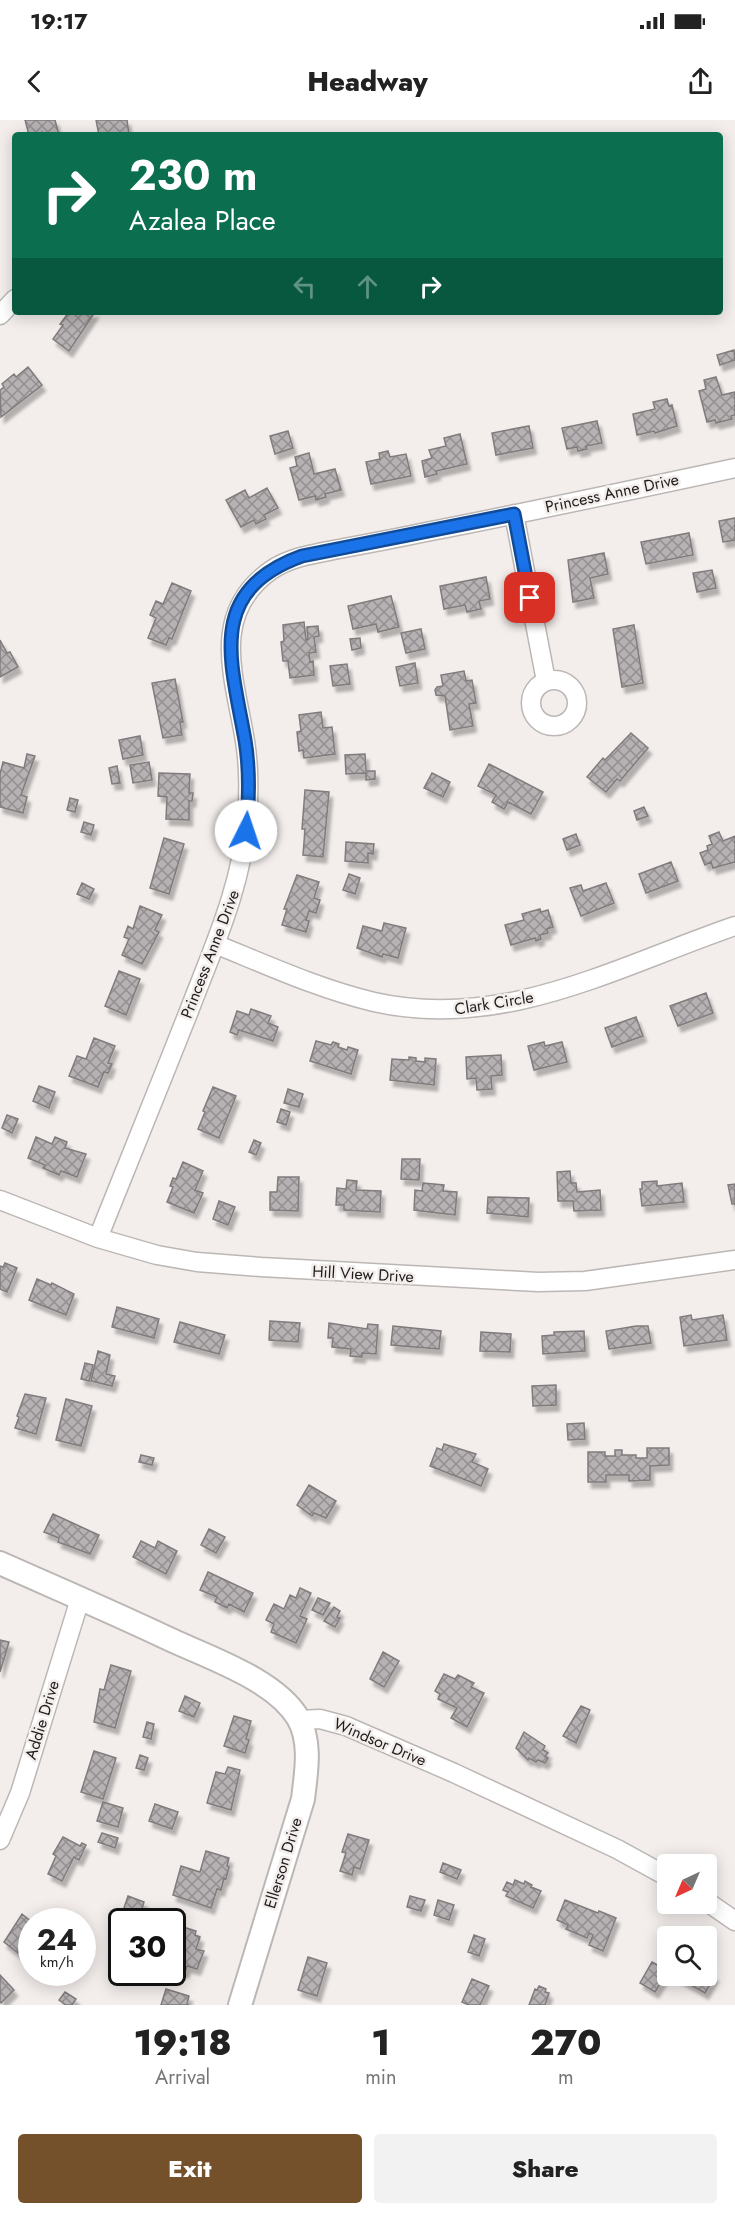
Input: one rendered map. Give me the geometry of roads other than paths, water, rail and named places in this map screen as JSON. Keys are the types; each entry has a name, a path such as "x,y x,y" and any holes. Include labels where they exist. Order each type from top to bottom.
{"street":[{"path":"0,315 12,302"},
{"name":"Princess Anne Drive","path":"98,1238 215,944 237,882 248,816 248,779 245,742 230,646 231,628 236,612 245,596 271,570 302,556 735,468"},
{"path":"514,514 546,681"},
{"name":"Clark Circle","path":"215,944 347,995 412,1008 447,1010 501,1005 541,996 735,926"},
{"name":"Hill View Drive","path":"0,1200 98,1238 157,1255 197,1262 400,1276 538,1282 585,1281 735,1260"},
{"path":"0,1563 258,1682 291,1708 299,1720"},
{"name":"Addie Drive","path":"0,1840 20,1793 80,1599"},
{"name":"Windsor Drive","path":"299,1720 320,1719 346,1726 454,1773 607,1845 657,1871"},
{"name":"Ellerson Drive","path":"240,2005 303,1799 306,1745 299,1720"},
{"path":"717,1909 735,1921"}]}
